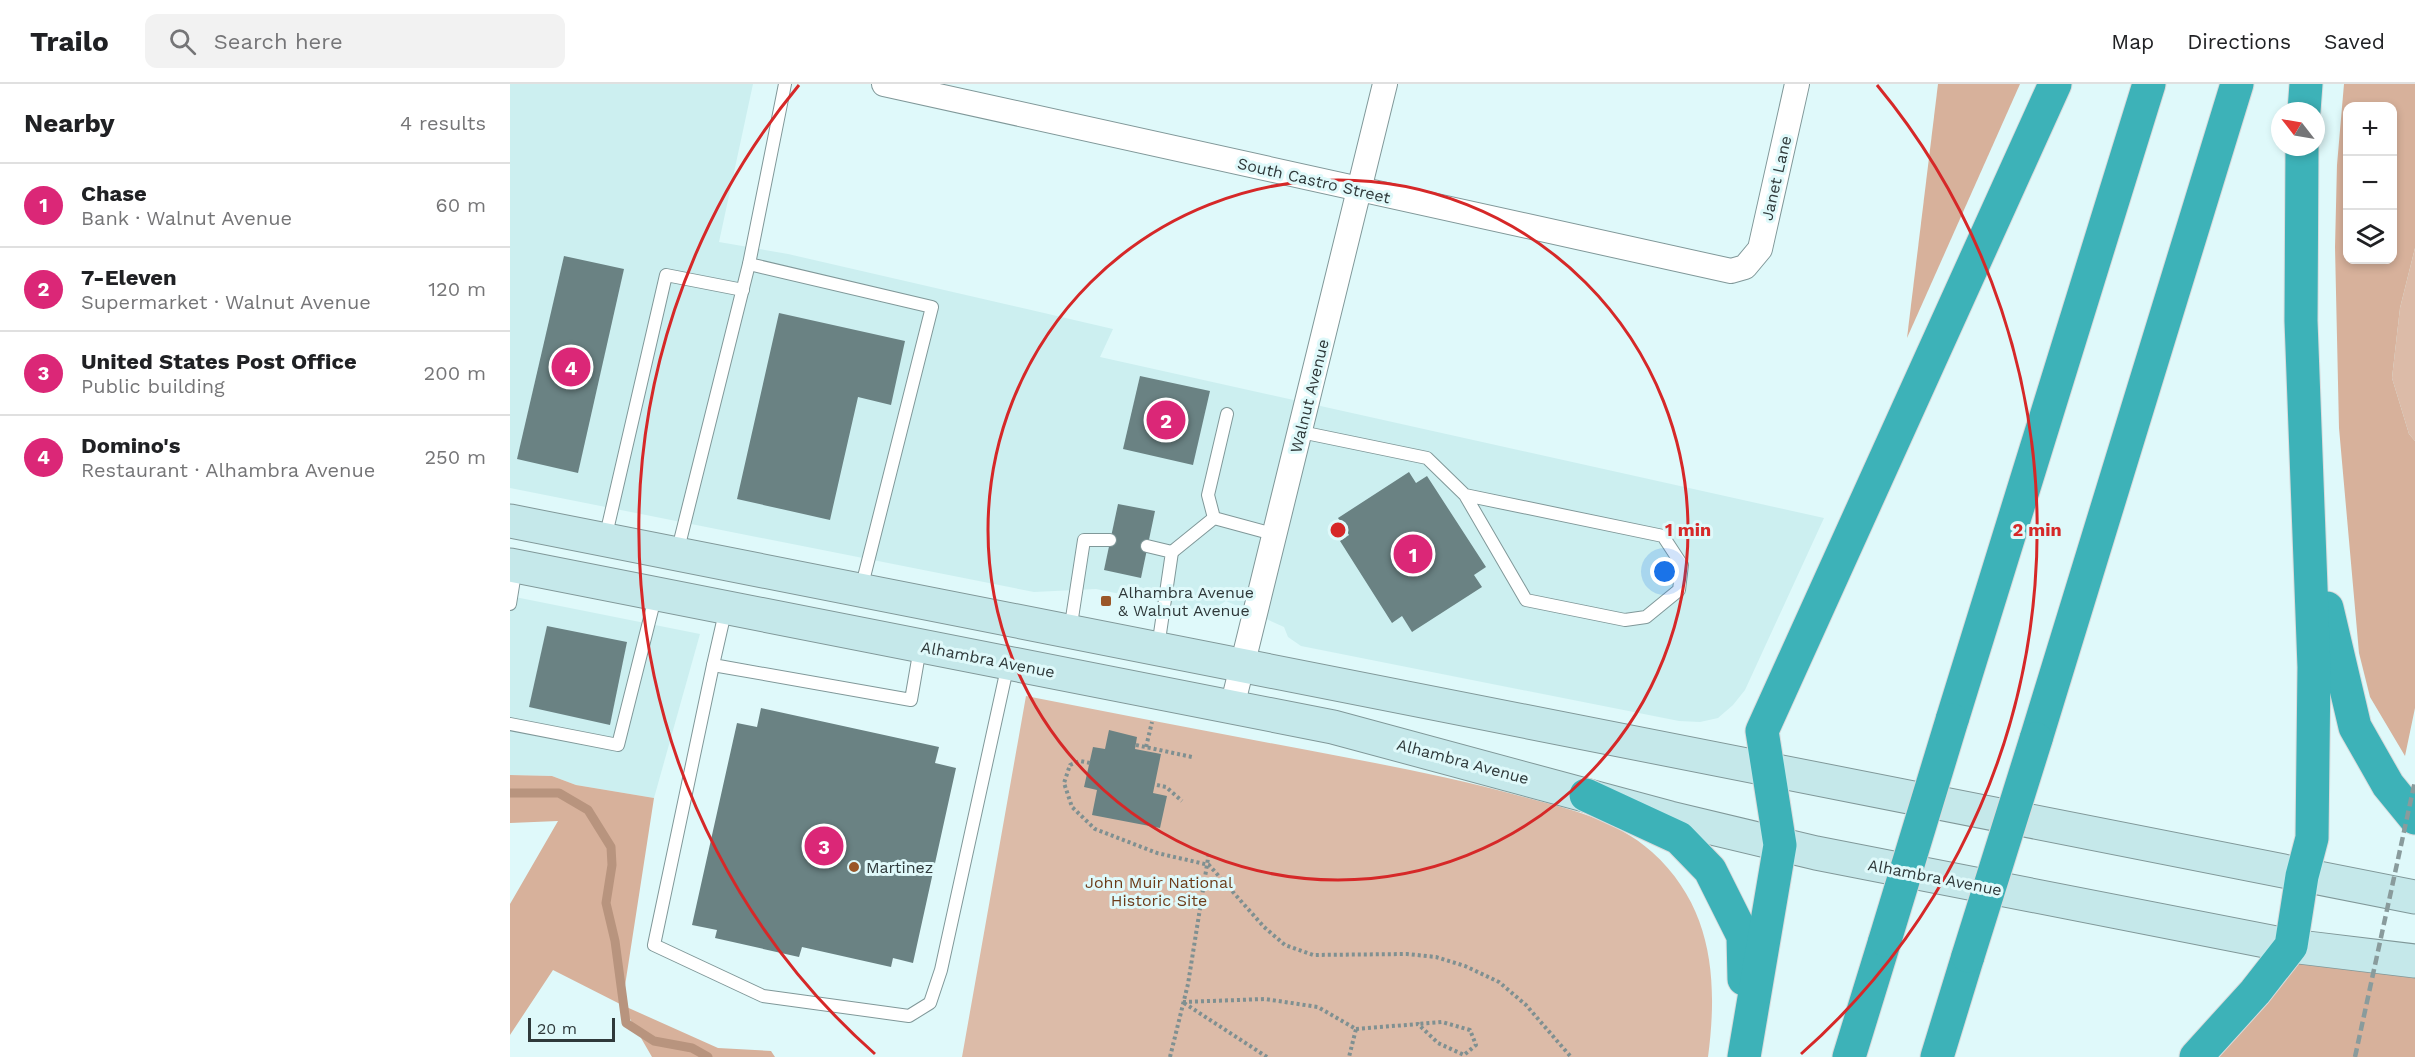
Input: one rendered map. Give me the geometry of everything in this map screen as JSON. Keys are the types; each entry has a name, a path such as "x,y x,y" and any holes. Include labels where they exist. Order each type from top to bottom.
{"highway":[{"path":"1744,1056 1780,845 1770,768 1762,732 2055,84"},
{"path":"1849,1057 2149,84"},
{"path":"1937,1057 2237,84"},
{"path":"2305,102 2306,84"},
{"path":"2196,1057 2255,992 2291,946 2302,876 2312,838 2314,667 2301,321 2302,156"},
{"path":"2310,540 2355,727 2388,785 2415,818"},
{"path":"1586,795 1679,838 1710,870 1743,936 1744,1056"}],"main road":[{"path":"510,521 2415,897"},
{"name":"Alhambra Avenue","path":"513,565 1388,740 1586,795 1780,845 2291,946 2415,961"}],"street":[{"name":"South Castro Street","path":"884,84 1716,269 1731,271 1745,267"},
{"name":"Walnut Avenue","path":"1232,707 1385,84"},
{"name":"Janet Lane","path":"1745,267 1756,256 1762,241 1797,84"}],"lane":[{"path":"677,554 749,264 784,84"},
{"path":"749,264 932,307 861,591"},
{"path":"605,540 666,275 743,290"},
{"path":"1214,518 1208,495 1227,414"},
{"path":"1301,432 1427,458 1466,495 1526,600 1624,620 1646,618 1679,590 1682,565 1663,536 1466,495"},
{"path":"1214,518 1273,534"},
{"path":"1157,649 1172,552 1214,518"},
{"path":"1070,632 1084,540 1110,540"},
{"path":"1147,546 1172,552"},
{"path":"510,604 513,565"},
{"path":"510,724 618,745 657,593"},
{"path":"726,607 654,945 763,996 909,1016 930,1003 941,970 1009,663"},
{"path":"712,665 911,700 921,645"}],"path":[{"path":"1146,747 1153,716"},
{"path":"1136,745 1192,757"},
{"path":"1090,764 1080,761 1070,765 1064,783 1072,807 1095,829 1157,853 1209,866 1241,904 1285,945 1313,955 1407,954 1436,957 1465,966 1499,982 1526,1005 1571,1057"},
{"path":"1157,785 1166,787 1182,801"},
{"path":"1170,1057 1209,866 1209,852"},
{"path":"1183,1002 1265,999 1318,1007 1356,1029 1442,1022 1470,1030 1476,1045 1464,1055 1438,1042 1418,1024"},
{"path":"1183,1002 1267,1057"},
{"path":"1349,1057 1356,1029"}],"shaded area":[{"path":"510,84 753,84 719,242 788,254 1113,329 1100,357 1824,518 1745,690 1718,718 1700,722 1679,721 1301,646 1288,637 1284,627 1226,601 1208,612 1096,589 1034,592 510,488"},
{"path":"1938,84 2020,84 1907,338"},
{"path":"2344,84 2415,84 2415,248 2400,308 2392,378 2409,434 2415,441 2415,708 2405,756 2370,697 2359,653 2339,428 2335,247 2337,165"},
{"path":"510,596 700,634 654,798 576,785 552,776 510,775"},
{"path":"510,775 552,776 576,785 654,798 622,1005 553,970 510,1035 510,904 558,821 510,823"},
{"path":"2291,946 2415,961 2415,1057 2196,1057"},
{"path":"622,1005 718,1048 771,1051 775,1057 652,1057"}],"green space":[{"path":"2415,248 2415,441 2409,434 2392,378 2400,308"},
{"name":"John Muir National Historic Site","path":"1026,696 1466,782 1572,810 1622,831 1652,852 1672,873 1688,897 1699,921 1707,947 1711,973 1711,1029 1708,1057 962,1057"}],"building":[{"path":"564,256 624,269 578,473 517,459"},
{"path":"779,313 905,341 891,405 858,397 830,520 737,499"},
{"path":"1140,376 1210,391 1193,465 1123,449"},
{"path":"1409,472 1416,483 1427,476 1486,567 1474,575 1482,587 1412,632 1402,616 1392,623 1340,541 1349,535 1338,518"},
{"path":"1118,504 1155,511 1141,578 1104,570"},
{"path":"547,626 627,642 610,725 529,707"},
{"path":"761,708 939,747 935,763 956,768 913,963 893,958 891,967 802,947 799,957 715,938 717,930 692,925 737,723 757,727"},
{"name":"John Muir National Historic Site","path":"1109,730 1137,737 1135,749 1161,754 1153,793 1167,796 1160,828 1092,815 1097,790 1084,787 1093,747 1105,749"}],"waterway":[{"path":"510,793 559,793 588,810 611,847 612,865 606,903 615,941 626,1023 654,1041 692,1048 708,1057"}],"railway":[{"path":"2355,1057 2415,781"}],"place":[{"name":"Domino's","path":"571,367"},
{"name":"7-Eleven","path":"1166,420"},
{"name":"Chase","path":"1413,554"},
{"name":"Alhambra Avenue & Walnut Avenue","path":"1106,601"},
{"name":"United States Post Office","path":"824,846"},
{"name":"Martinez","path":"854,867"}]}
